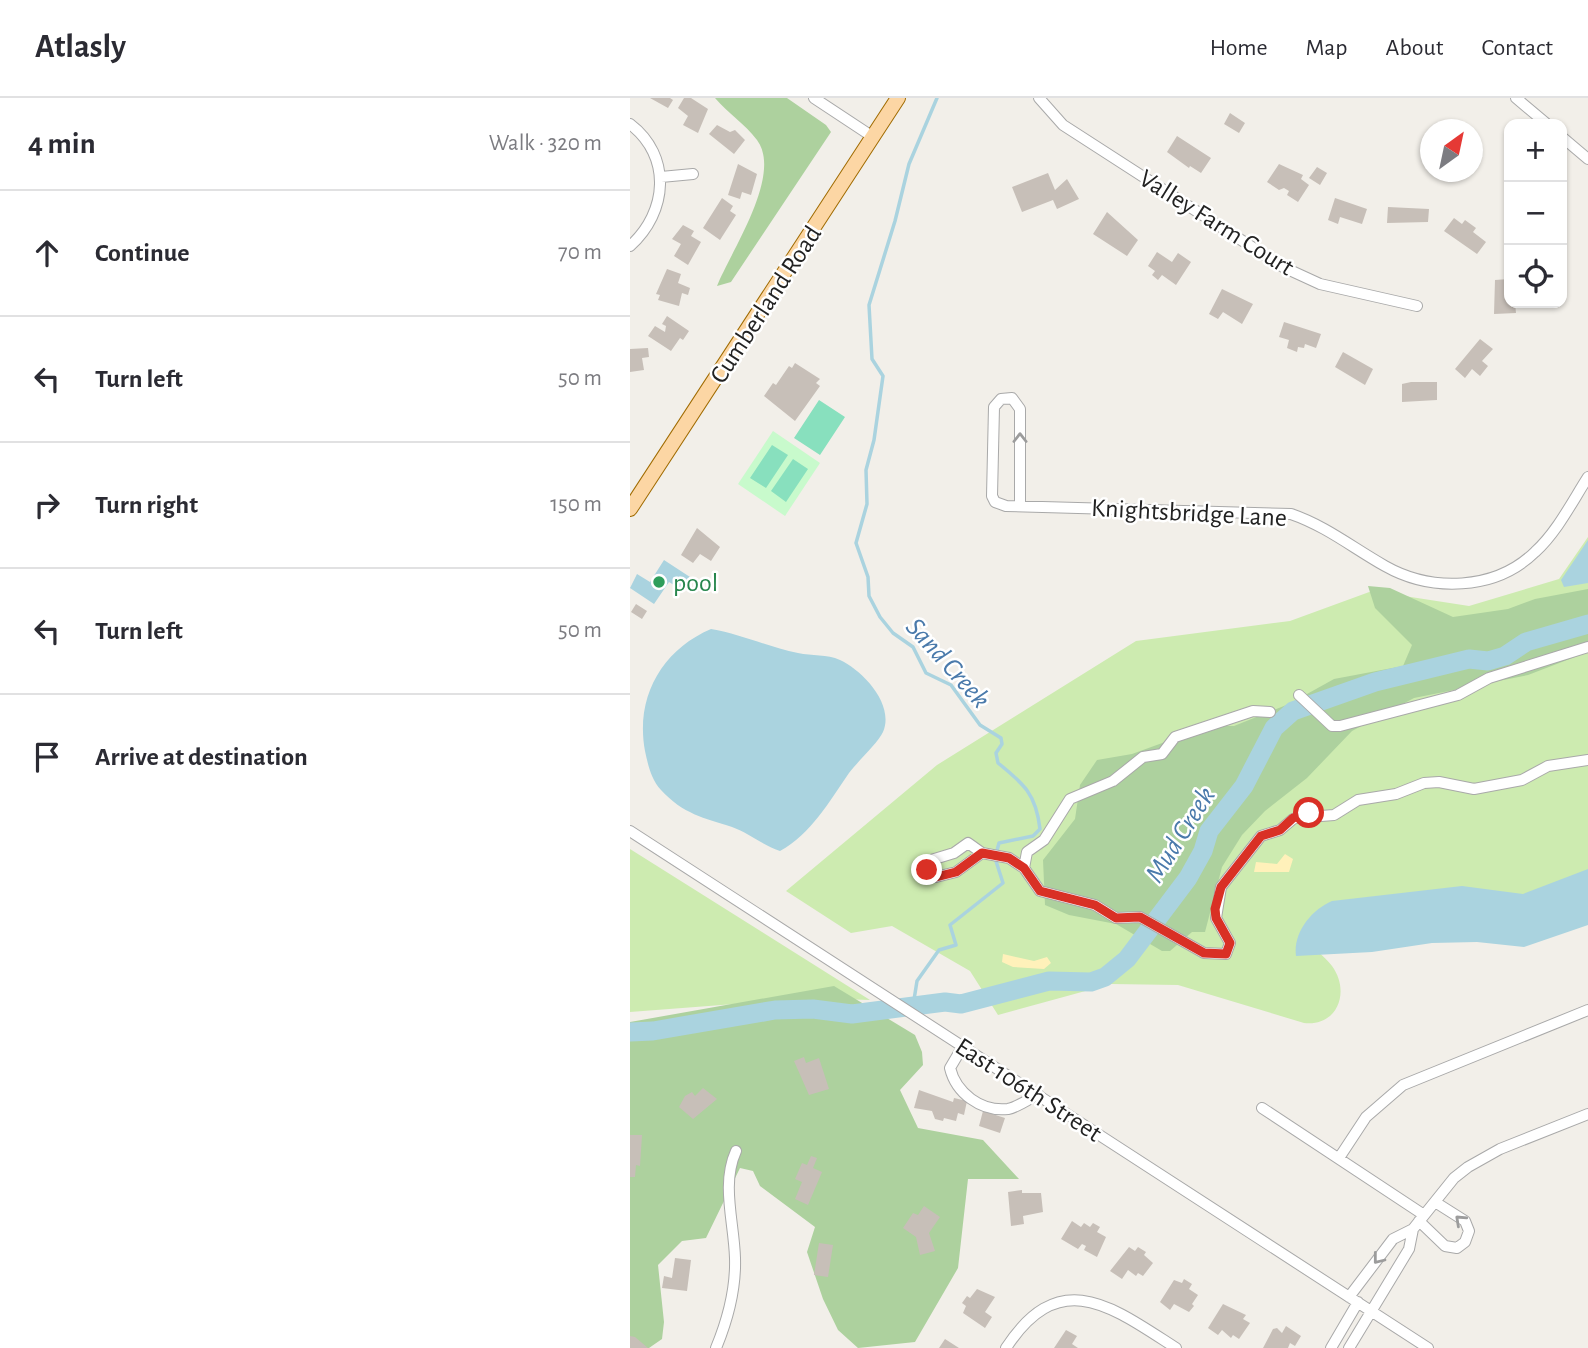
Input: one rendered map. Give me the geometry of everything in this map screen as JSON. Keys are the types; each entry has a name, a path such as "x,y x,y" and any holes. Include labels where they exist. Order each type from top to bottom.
{"main road":[{"name":"Cumberland Road","path":"630,509 898,98"}],"street":[{"path":"814,98 873,137"},
{"name":"Valley Farm Court","path":"1039,98 1063,125 1283,267 1320,284 1417,306"},
{"path":"1516,98 1541,119"},
{"path":"630,124 651,146 661,177 661,192 655,214 630,246"},
{"path":"1567,141 1588,159"},
{"path":"661,177 693,174"},
{"name":"Knightsbridge Lane","path":"1020,506 1020,409 1012,398 1001,399 994,407 992,496 995,502 1020,506 1291,514 1315,522 1412,579 1458,584 1501,574 1526,560 1551,534 1588,477"},
{"path":"1299,695 1332,726 1340,726 1414,704 1458,695 1489,678 1588,647"},
{"path":"1005,857 1027,852 1044,840 1070,799 1113,781 1143,757 1162,754 1175,737 1253,711 1270,712"},
{"path":"985,853 956,872 936,877 927,870 931,860 954,853 968,844 985,853 1005,857 1024,868 1040,891 1095,905 1116,918 1140,917 1204,953 1226,954 1230,943 1216,918 1215,909 1221,887 1261,836 1280,830 1302,814 1327,816 1358,800 1396,794 1424,783 1439,782 1474,789 1522,780 1548,766 1588,760"},
{"name":"East 106th Street","path":"630,831 1428,1348"},
{"path":"1024,868 1027,852"},
{"path":"1339,1158 1366,1117 1403,1085 1588,1010"},
{"path":"963,1046 950,1068 956,1086 966,1096 982,1106 1009,1108 1038,1094"},
{"path":"1262,1108 1339,1158 1445,1246 1457,1248 1465,1242 1469,1231 1465,1221 1435,1202"},
{"path":"1331,1348 1353,1300 1393,1239 1418,1222 1454,1178 1484,1157 1588,1114"},
{"path":"716,1348 730,1309 735,1279 728,1174 736,1151"},
{"path":"1349,1348 1409,1249 1418,1222"},
{"path":"1006,1348 1022,1325 1042,1309 1055,1303 1081,1299 1111,1307 1176,1348"}],"green space":[{"path":"715,98 787,98 826,125 831,132 731,282 717,286 752,213 764,173 763,155 757,140"},
{"path":"819,400 845,417 820,455 794,438"},
{"path":"773,431 820,463 785,516 738,484"},
{"path":"772,445 788,455 766,488 750,478"},
{"path":"793,459 808,469 786,502 771,491"},
{"path":"1588,537 1588,896 1312,946 1332,966 1340,986 1338,1006 1325,1019 1304,1023 1178,985 1111,984 998,1015 970,971 892,926 851,933 786,891 937,765 1136,641 1290,621 1372,591 1469,606 1559,579"},
{"path":"1368,586 1390,588 1453,617 1508,609 1535,599 1588,589 1588,652 1528,675 1414,698 1352,731 1307,778 1265,811 1242,835 1222,867 1205,932 1192,932 1170,951 1162,951 1116,924 1069,915 1045,905 1043,860 1075,819 1080,785 1097,760 1132,754 1209,726 1234,726 1289,704 1334,679 1403,666 1412,645 1375,608"},
{"path":"630,849 870,1000 811,998 630,1012"},
{"path":"834,986 915,1035 922,1052 923,1065 900,1090 918,1128 983,1140 1019,1179 968,1179 958,1268 915,1342 858,1348 838,1330 823,1299 807,1252 815,1227 760,1186 753,1171 740,1168 706,1238 682,1241 658,1265 664,1322 662,1339 649,1348 630,1348 630,1022"}],"sand":[{"path":"1285,854 1293,859 1289,872 1254,872 1256,862 1277,864"},
{"path":"1003,954 1034,961 1047,957 1051,963 1044,969 1013,967 1002,962"}],"water":[{"path":"1588,540 1588,583 1564,587 1561,580"},
{"name":"pool","path":"664,560 690,577 682,590 669,582 654,604 630,588 637,574 650,582"},
{"path":"711,629 803,654 840,660 858,672 874,689 884,710 886,721 877,741 849,773 810,826 780,851 677,805 652,777 643,731 649,694 666,663 679,649"},
{"path":"1588,869 1588,925 1524,947 1477,942 1432,943 1372,952 1296,956 1297,939 1305,923 1317,910 1332,901 1462,886 1523,894"}],"building":[{"path":"650,98 670,98 673,100 668,108"},
{"path":"684,98 691,98 708,109 698,133 683,125 688,116 678,108"},
{"path":"1230,113 1245,123 1239,133 1224,124"},
{"path":"717,125 730,132 735,130 745,140 734,154 709,134"},
{"path":"1177,136 1211,158 1201,173 1167,152"},
{"path":"738,164 757,174 751,195 742,192 740,199 728,195"},
{"path":"1279,164 1303,175 1301,179 1309,185 1298,202 1287,195 1289,191 1284,188 1279,190 1267,182"},
{"path":"1317,167 1327,173 1320,185 1309,178"},
{"path":"1048,173 1055,190 1067,179 1079,199 1057,209 1053,200 1022,212 1012,187"},
{"path":"722,198 733,206 730,211 736,215 720,240 703,228"},
{"path":"1335,198 1367,209 1362,224 1340,217 1338,224 1328,220"},
{"path":"1388,207 1429,209 1428,222 1387,223"},
{"path":"1107,212 1138,240 1127,256 1093,234"},
{"path":"1454,218 1462,224 1465,220 1476,228 1473,232 1486,242 1477,254 1444,231"},
{"path":"683,225 694,231 691,236 701,242 688,265 674,256 681,244 672,239"},
{"path":"1157,252 1172,262 1178,253 1191,262 1176,285 1162,275 1158,280 1152,275 1155,271 1148,266"},
{"path":"667,269 681,274 678,283 690,288 688,295 682,293 679,306 658,300 660,295 656,294"},
{"path":"1504,279 1504,308 1516,308 1516,313 1494,314 1495,280"},
{"path":"1222,289 1253,304 1242,324 1223,312 1218,319 1209,314"},
{"path":"667,316 689,331 671,351 648,336 655,326 665,332 666,326 662,324"},
{"path":"1284,322 1321,334 1316,348 1305,344 1304,348 1298,347 1297,352 1287,348 1289,340 1279,337"},
{"path":"1480,339 1493,349 1482,361 1488,366 1480,376 1472,369 1465,378 1455,369"},
{"path":"648,348 649,357 642,358 644,370 630,372 630,349"},
{"path":"1343,352 1373,369 1365,385 1335,367"},
{"path":"795,363 820,379 816,383 820,386 795,421 764,396 773,383 776,385 789,366 792,368"},
{"path":"1437,382 1437,400 1402,402 1402,384"},
{"path":"697,528 720,547 711,561 700,554 693,563 681,555"},
{"path":"636,604 647,611 642,619 631,612"},
{"path":"804,1057 806,1063 819,1058 829,1089 809,1095 794,1061"},
{"path":"703,1088 717,1099 693,1119 679,1107 685,1096 692,1092 695,1096"},
{"path":"919,1090 953,1102 954,1098 967,1101 964,1115 958,1113 956,1121 944,1118 943,1121 935,1119 932,1111 914,1108"},
{"path":"983,1111 1005,1118 1000,1133 979,1126"},
{"path":"630,1135 642,1135 640,1166 636,1165 635,1177 630,1177"},
{"path":"811,1156 817,1158 813,1168 822,1172 808,1205 795,1199 802,1182 795,1179 802,1163 807,1165"},
{"path":"1022,1190 1022,1193 1041,1193 1043,1212 1023,1216 1024,1224 1011,1226 1008,1192"},
{"path":"924,1206 940,1217 929,1233 935,1251 920,1255 916,1237 903,1228 913,1213 918,1215"},
{"path":"1072,1221 1081,1227 1084,1223 1090,1227 1093,1223 1100,1227 1097,1232 1106,1237 1097,1257 1084,1250 1086,1246 1082,1244 1078,1249 1061,1239"},
{"path":"819,1243 833,1245 828,1277 814,1275"},
{"path":"1129,1247 1135,1251 1138,1247 1146,1252 1144,1255 1153,1263 1143,1276 1138,1273 1136,1276 1128,1270 1122,1279 1110,1271"},
{"path":"675,1258 691,1260 687,1291 662,1288 664,1276 672,1278"},
{"path":"1184,1279 1192,1284 1189,1289 1198,1295 1192,1304 1194,1306 1189,1312 1174,1304 1170,1310 1160,1302 1174,1280 1182,1283"},
{"path":"977,1289 995,1297 985,1312 992,1317 985,1328 963,1313 966,1306 962,1303"},
{"path":"1223,1304 1246,1315 1243,1319 1250,1323 1239,1339 1233,1335 1231,1338 1222,1330 1218,1335 1208,1328"},
{"path":"1286,1326 1301,1336 1295,1346 1290,1343 1288,1348 1263,1348 1273,1329 1277,1328 1282,1333"},
{"path":"1066,1330 1077,1336 1072,1344 1078,1348 1054,1348"},
{"path":"630,1336 635,1337 648,1348 630,1348"},
{"path":"945,1339 959,1348 939,1348"}],"waterway":[{"name":"Sand Creek","path":"913,1006 917,981 939,950 956,945 950,925 1003,883 995,858 999,843 1033,836 1040,829 1032,798 1015,777 998,763 996,753 1002,744 1001,738 980,725 951,685 926,673 913,647 893,633 880,617 869,596 868,577 856,543 867,504 866,470 874,440 883,376 872,359 869,305 909,164 937,98"},
{"name":"Mud Creek","path":"630,1032 653,1031 775,1010 813,1009 852,1014 945,1002 961,1004 1049,981 1091,982 1105,977 1127,959 1188,878 1203,851 1209,831 1244,786 1274,728 1293,711 1375,682 1469,659 1488,661 1505,656 1526,642 1588,624"}],"place":[{"name":"pool","path":"659,582"}],"route":[{"path":"927,870 930,876 936,877 956,872 982,853 1009,858 1024,868 1031,883 1040,891 1069,901 1095,905 1116,918 1140,917 1204,953 1219,956 1226,954 1230,943 1216,918 1215,909 1221,887 1261,836 1280,830 1293,818 1309,813"}]}
